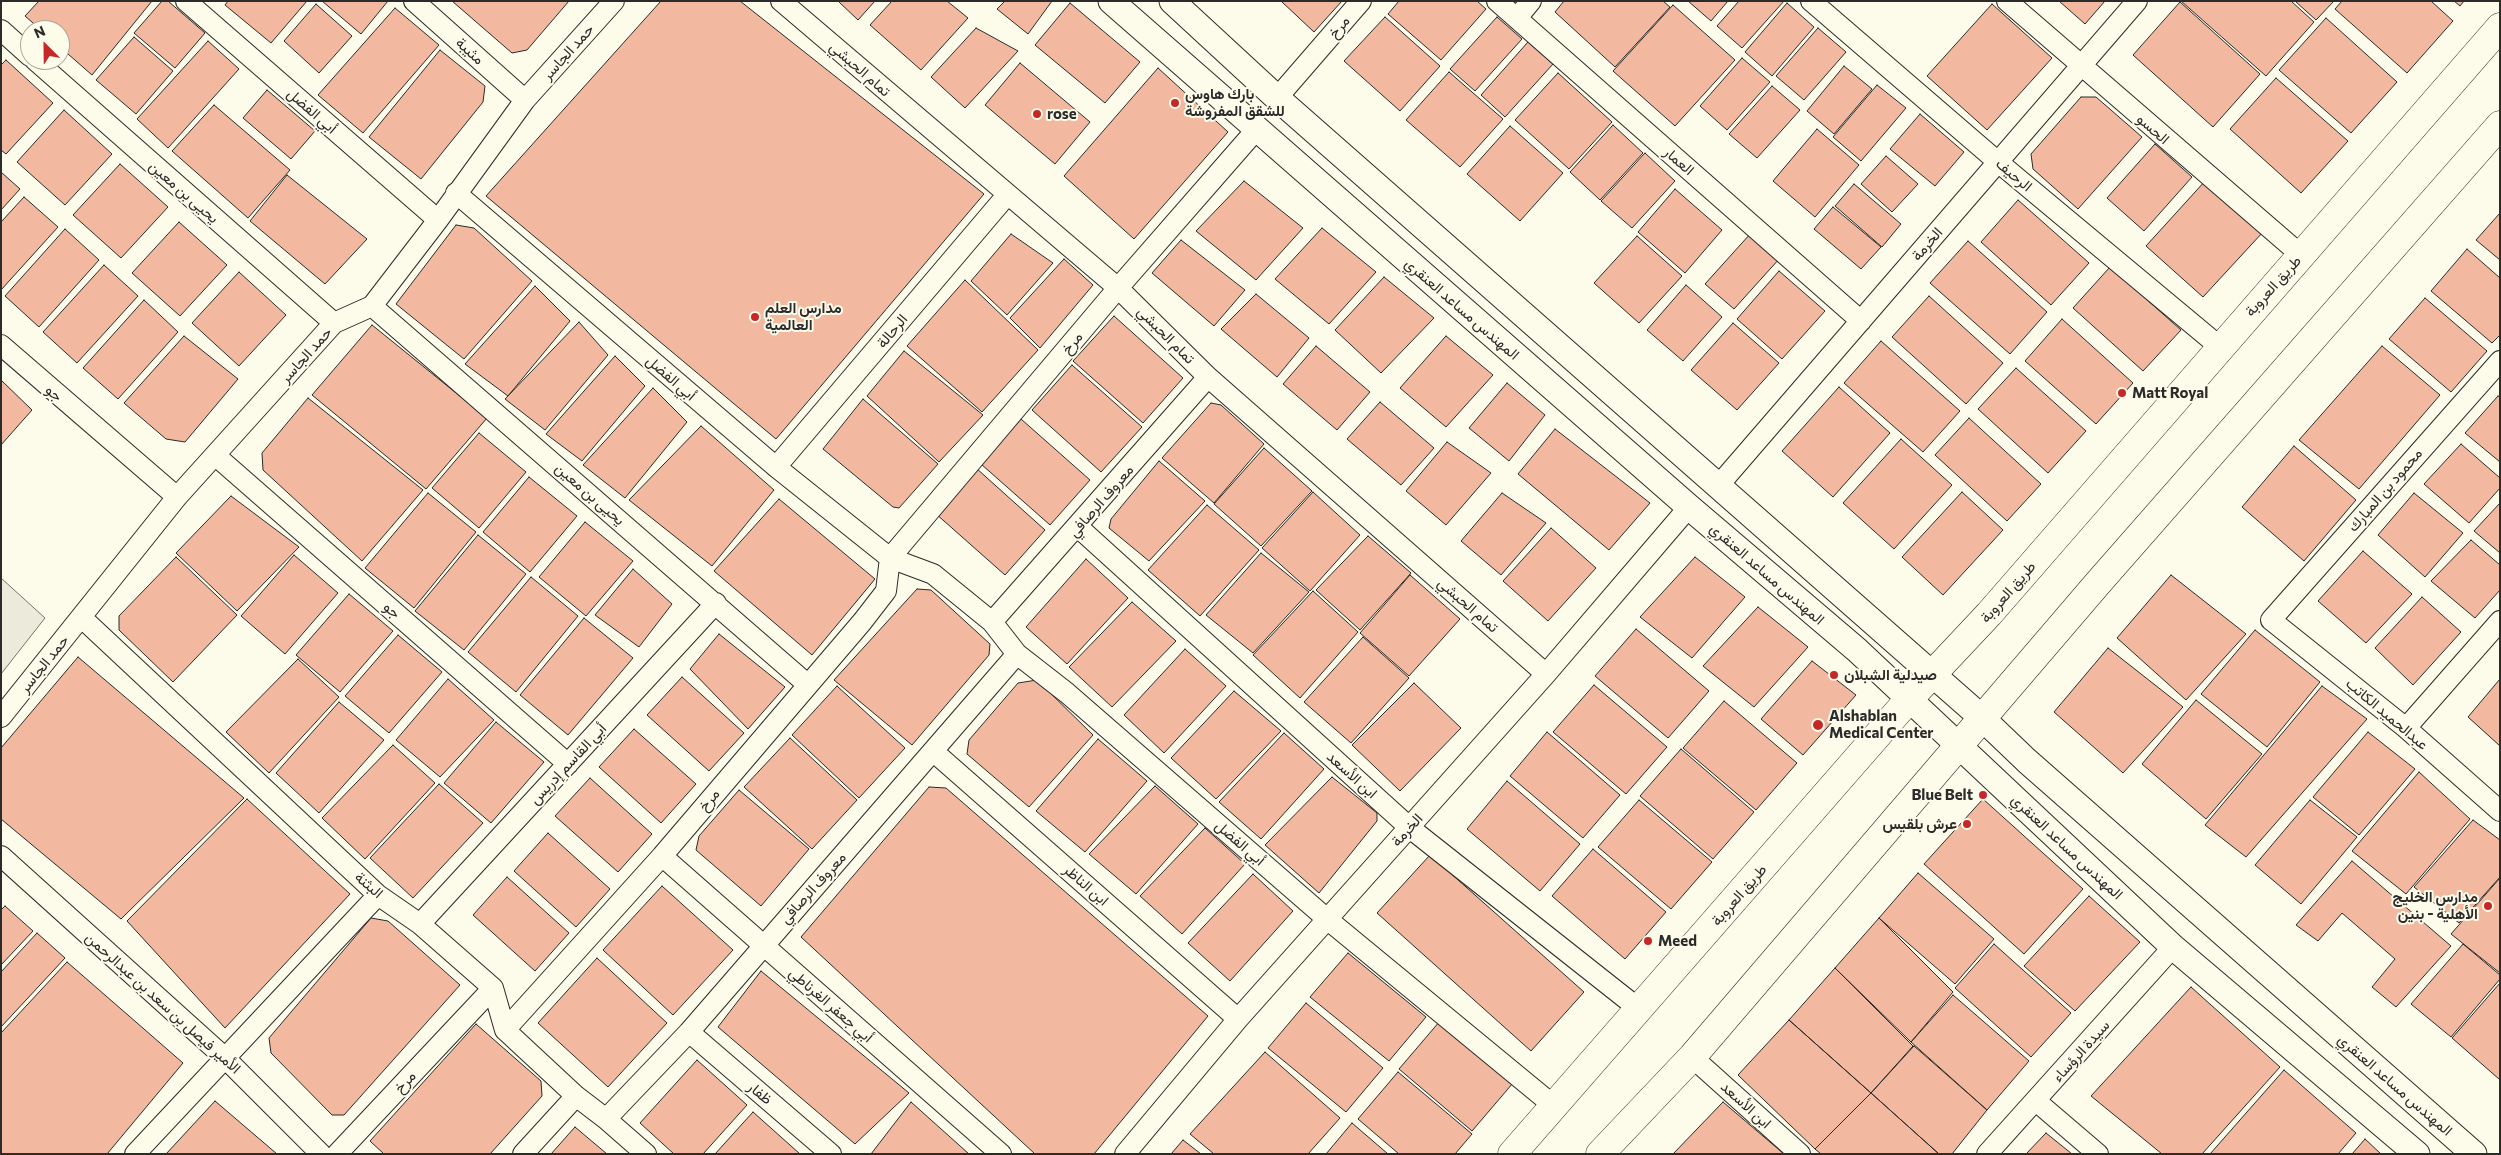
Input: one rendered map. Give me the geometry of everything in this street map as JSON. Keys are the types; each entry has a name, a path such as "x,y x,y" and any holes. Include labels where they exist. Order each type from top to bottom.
{"main road":[{"name":"طريق العروبة","path":"1512,1154 1910,698 1989,614 2500,27"},
{"path":"1601,1154 1692,1057 1981,717 2500,125"}],"street":[{"name":"أبي الفضل","path":"186,1 438,220"},
{"name":"مثيبة","path":"414,1 525,100"},
{"name":"حمد الجاسر","path":"1,717 177,497 334,323 372,306 438,220 525,100 614,1"},
{"name":"تمام الحبشي","path":"781,1 1118,288 1208,377 1546,674"},
{"name":"المهندس مساعد العنقري","path":"1111,1 1256,130 1910,698 2173,947 2417,1154"},
{"name":"المهندس مساعد العنقري","path":"1172,1 1277,98 1932,676 1981,717 2027,761 2474,1154"},
{"name":"مرخ","path":"1277,98 1361,1"},
{"name":"العمار","path":"1498,1 1861,320"},
{"path":"1516,18 1531,1"},
{"name":"الرحيف","path":"1811,1 1998,162 2220,347"},
{"name":"الحسو","path":"2007,1 2301,255"},
{"name":"الخرمة","path":"1718,486 2137,1"},
{"path":"1170,54 1197,25"},
{"path":"1,30 20,47"},
{"name":"يحيى بن معين","path":"46,70 334,323"},
{"name":"مرخ","path":"505,1030 662,856 807,684 862,622 886,591 890,558 1118,288 1256,130"},
{"name":"أبي الفضل","path":"456,193 776,467 890,558 933,574 992,622 1017,654 1067,693 1327,919 1554,1106"},
{"name":"الرحالة","path":"776,467 1007,195"},
{"name":"يحيى بن معين","path":"372,306 807,684"},
{"name":"جو","path":"1,346 177,497"},
{"name":"محمود بن المبارك","path":"2271,620 2500,361"},
{"name":"معروف الرصافي","path":"992,622 1078,527 1208,377"},
{"name":"جو","path":"216,456 568,764"},
{"name":"الخرمة","path":"1125,1154 1238,1019 1546,674 1689,507"},
{"name":"ابن الأسعد","path":"1078,527 1410,828 1639,1009"},
{"name":"أبي القاسم إدريس","path":"420,924 716,603"},
{"name":"البثنة","path":"81,617 378,895 420,924 493,988"},
{"name":"عبدالحميد الكاتب","path":"2271,620 2406,728 2500,811"},
{"path":"2406,728 2500,621"},
{"name":"معروف الرصافي","path":"606,1118 688,1032 934,752 1017,654"},
{"name":"ابن الناظر","path":"934,752 1238,1019"},
{"name":"الأمير فيصل بن سعد بن عبدالرحمن","path":"1,856 224,1057 321,1154"},
{"name":"أبي جعفر الغرناطي","path":"662,856 1002,1154"},
{"path":"135,1154 378,895"},
{"name":"سيدة الرؤساء","path":"1987,1154 2173,947"},
{"path":"493,988 505,1030 576,1096 606,1118 646,1154"},
{"name":"مرخ","path":"337,1154 493,988"},
{"name":"ظفار","path":"688,1032 831,1154"},
{"name":"ابن الأسعد","path":"1692,1057 1800,1154"},
{"path":"524,1154 576,1096"},
{"path":"2036,1101 2098,1154"}],"shaded area":[{"path":"1,578 45,618 1,674"}],"building":[{"path":"39,1 152,1 92,75 70,56 70,20 30,20 25,16"},
{"path":"162,1 168,1 205,33 175,68 134,33"},
{"path":"228,1 307,1 271,43 225,5"},
{"path":"322,1 388,1 361,34"},
{"path":"452,1 569,1 527,50 512,53"},
{"name":"مدارس العلم العالمية","path":"661,1 740,1 984,194 776,439 486,196"},
{"path":"838,1 875,1 858,20"},
{"path":"892,1 947,1 968,18 921,70 870,25"},
{"path":"1005,1 1052,1 1028,34 997,9"},
{"path":"1281,1 1342,1 1314,32"},
{"path":"1399,1 1477,1 1486,9 1441,60 1388,14"},
{"path":"1564,1 1663,1 1670,7 1615,67 1555,12"},
{"path":"1688,1 1728,1 1711,21"},
{"path":"1739,1 1784,1 1742,48 1717,26"},
{"path":"2059,1 2105,1 2085,24"},
{"path":"2181,1 2291,1 2314,22 2266,76"},
{"path":"2295,1 2334,1 2316,20"},
{"path":"2342,1 2431,1 2453,21 2407,73 2335,9"},
{"path":"2454,1 2464,1 2460,6"},
{"path":"2180,2 2260,74 2213,127 2133,55"},
{"path":"1070,3 1140,62 1105,103 1035,45"},
{"path":"1787,3 1814,27 1772,76 1745,52"},
{"path":"316,4 352,36 319,73 284,41"},
{"path":"1992,4 2052,58 1987,130 1927,76"},
{"path":"1673,5 1735,60 1675,126 1613,71"},
{"path":"395,8 439,45 363,133 318,95"},
{"path":"1385,17 1440,66 1400,111 1344,61"},
{"path":"1497,17 1522,39 1475,91 1450,69"},
{"path":"2326,18 2397,82 2351,133 2279,70"},
{"path":"976,28 1018,51 965,108 931,77"},
{"path":"1818,28 1846,52 1804,100 1776,76"},
{"path":"134,37 173,71 136,114 96,80"},
{"path":"208,41 239,69 168,148 137,119"},
{"path":"1528,42 1553,64 1505,117 1481,95"},
{"path":"440,50 485,86 483,102 421,179 369,137"},
{"path":"1742,58 1770,82 1727,130 1700,106"},
{"path":"6,60 53,103 6,154 1,150 1,65"},
{"name":"rose","path":"1020,63 1090,122 1055,164 985,105"},
{"path":"1844,66 1872,89 1834,134 1807,111"},
{"path":"1158,68 1228,132 1134,239 1064,176"},
{"path":"1449,72 1503,119 1460,167 1406,120"},
{"path":"1558,73 1612,122 1569,169 1515,120"},
{"path":"2276,78 2348,141 2301,193 2230,129"},
{"path":"1877,85 1906,108 1861,161 1833,137"},
{"path":"1772,86 1800,110 1757,158 1729,134"},
{"path":"267,90 315,131 291,159 243,118"},
{"path":"2081,97 2096,97 2142,137 2078,209 2033,169 2031,154"},
{"path":"214,105 290,170 248,218 172,151"},
{"path":"64,110 112,154 65,205 17,162"},
{"path":"1920,114 1964,152 1935,186 1890,149"},
{"path":"1613,125 1643,153 1600,200 1570,172"},
{"path":"1510,126 1563,173 1520,221 1467,174"},
{"path":"1817,129 1859,165 1815,217 1773,181"},
{"path":"2155,144 2192,177 2144,231 2107,198"},
{"path":"1645,153 1675,181 1632,228 1601,201"},
{"path":"1886,156 1918,184 1892,212 1861,184"},
{"path":"120,164 168,207 121,258 73,215"},
{"path":"1,172 20,189 1,210"},
{"path":"287,175 367,239 325,284 250,221"},
{"path":"2206,180 2263,232 2203,297 2146,246"},
{"path":"1244,181 1303,228 1256,280 1196,231"},
{"path":"1854,184 1901,224 1882,247 1835,206"},
{"path":"1675,189 1722,230 1685,273 1638,232"},
{"path":"24,197 58,227 1,290 1,222"},
{"path":"2018,200 2089,263 2051,305 1981,242"},
{"path":"1833,207 1881,247 1861,269 1814,229"},
{"path":"2500,213 2500,260 2476,240"},
{"path":"179,222 227,265 180,316 132,273"},
{"path":"456,225 474,228 532,281 464,359 396,304"},
{"path":"1322,228 1376,272 1329,324 1275,279"},
{"path":"65,229 99,260 39,327 5,296"},
{"path":"1751,233 1780,258 1734,309 1705,284"},
{"path":"1011,234 1053,263 1007,315 971,281"},
{"path":"1637,236 1682,276 1639,323 1594,283"},
{"path":"1181,240 1245,290 1214,326 1152,273"},
{"path":"1968,241 2047,312 2010,354 1930,283"},
{"path":"2467,249 2500,278 2500,335 2492,343 2431,291"},
{"path":"1064,259 1093,285 1040,348 1010,318"},
{"path":"104,265 138,296 77,363 43,332"},
{"path":"2110,267 2181,330 2143,371 2073,308"},
{"path":"1779,271 1825,311 1782,359 1737,319"},
{"path":"239,272 286,315 239,366 192,323"},
{"path":"1384,277 1434,318 1381,373 1335,330"},
{"path":"965,280 1038,350 982,412 907,346"},
{"path":"1686,285 1722,317 1683,361 1647,330"},
{"path":"535,286 570,321 508,396 465,364"},
{"path":"1256,294 1309,338 1277,377 1221,329"},
{"path":"1929,296 2003,363 1966,404 1892,337"},
{"path":"2425,298 2487,351 2451,392 2389,339"},
{"path":"144,300 178,332 118,399 83,368"},
{"path":"1114,316 1183,378 1143,423 1073,361"},
{"path":"2062,319 2133,383 2096,424 2025,361"},
{"path":"579,322 608,355 545,430 505,399"},
{"path":"1733,323 1779,363 1737,410 1691,370"},
{"path":"372,325 487,418 426,489 312,395"},
{"path":"184,336 238,379 185,442 166,439 124,403"},
{"path":"1446,336 1493,375 1446,427 1400,388"},
{"path":"1881,341 1960,411 1923,452 1844,383"},
{"path":"1316,346 1370,392 1337,430 1283,384"},
{"path":"2382,346 2440,395 2359,489 2299,440"},
{"path":"904,351 983,415 939,462 867,396"},
{"path":"615,356 645,386 582,461 546,434"},
{"path":"1072,365 1142,427 1101,472 1032,410"},
{"path":"2016,368 2086,431 2048,473 1978,409"},
{"path":"1,380 32,410 1,445"},
{"path":"1507,383 1545,415 1509,461 1469,428"},
{"path":"1839,387 1890,433 1833,497 1782,451"},
{"path":"653,388 687,422 625,498 583,465"},
{"path":"2498,396 2500,397 2500,462 2465,433"},
{"path":"308,398 423,490 362,561 263,470 262,453"},
{"path":"863,399 938,464 899,508 893,507 823,449"},
{"path":"1380,402 1434,448 1401,485 1347,439"},
{"path":"1211,403 1221,405 1264,444 1214,503 1162,458"},
{"path":"1969,418 2041,484 2007,521 1935,455"},
{"path":"1021,419 1090,480 1050,525 981,464"},
{"path":"701,426 774,490 712,566 629,500"},
{"path":"1555,429 1650,503 1609,550 1518,474"},
{"path":"479,433 526,472 479,528 432,488"},
{"path":"1901,439 1952,485 1894,549 1843,503"},
{"path":"1447,442 1491,473 1446,525 1406,491"},
{"path":"2461,444 2500,478 2500,488 2469,523 2424,484"},
{"path":"2294,446 2356,500 2304,561 2242,507"},
{"path":"1264,448 1312,491 1261,546 1214,504"},
{"path":"1159,461 1205,501 1149,561 1109,528 1111,519"},
{"path":"976,468 1045,530 1005,575 935,513"},
{"path":"529,477 577,516 530,572 483,532"},
{"path":"1313,492 1360,535 1310,591 1262,548"},
{"path":"1962,492 2003,530 1943,595 1902,557"},
{"path":"428,493 476,532 414,608 365,568"},
{"path":"1502,493 1546,523 1501,575 1461,541"},
{"path":"2414,493 2463,533 2425,577 2378,535"},
{"path":"231,496 299,547 237,611 176,553"},
{"path":"779,499 875,579 812,655 714,571"},
{"path":"2500,503 2500,553 2474,531"},
{"path":"1207,505 1259,550 1200,616 1148,570"},
{"path":"585,522 633,561 586,616 539,577"},
{"path":"1551,528 1596,568 1548,621 1503,581"},
{"path":"478,535 526,574 464,650 415,611"},
{"path":"1368,536 1411,573 1360,630 1316,590"},
{"path":"2471,540 2500,565 2500,590 2475,618 2431,581"},
{"path":"2363,551 2412,594 2366,643 2318,601"},
{"path":"1261,553 1309,592 1253,653 1206,615"},
{"path":"294,555 338,593 285,654 241,616"},
{"path":"176,557 237,615 173,682 119,630 119,616"},
{"path":"1695,557 1745,597 1692,658 1640,617"},
{"path":"1086,559 1128,598 1067,664 1026,627"},
{"path":"633,569 672,604 639,647 595,615"},
{"path":"1410,575 1460,619 1409,676 1360,633"},
{"path":"2171,575 2246,634 2186,700 2117,638"},
{"path":"531,577 578,616 516,692 468,652"},
{"path":"917,589 931,590 990,644 989,655 912,745 834,680"},
{"path":"1313,591 1358,632 1300,698 1253,655"},
{"path":"349,594 393,631 340,692 296,655"},
{"path":"2422,597 2461,632 2413,685 2375,648"},
{"path":"1132,602 1176,641 1112,707 1069,667"},
{"path":"1758,607 1808,647 1754,707 1703,666"},
{"path":"584,618 633,658 568,735 520,695"},
{"path":"1636,629 1709,691 1668,738 1595,676"},
{"path":"2255,630 2320,682 2267,747 2201,694"},
{"path":"719,634 785,687 748,729 690,669"},
{"path":"398,635 442,672 389,733 345,696"},
{"path":"1363,637 1409,678 1351,743 1304,702"},
{"path":"2108,648 2183,707 2123,773 2054,712"},
{"path":"1185,649 1226,686 1164,753 1124,715"},
{"path":"78,657 244,798 121,919 1,819 1,748"},
{"path":"298,659 339,697 269,773 226,732"},
{"path":"1812,661 1856,695 1803,755 1761,719"},
{"path":"682,677 744,733 709,771 647,715"},
{"path":"448,679 494,720 440,777 396,740"},
{"path":"2500,679 2500,746 2468,717"},
{"path":"1037,680 1093,735 1029,807 967,754 969,740 1018,683"},
{"path":"1414,683 1461,728 1400,791 1352,745"},
{"path":"1594,685 1667,747 1626,794 1553,732"},
{"path":"837,686 905,748 859,798 792,735"},
{"path":"2322,686 2367,719 2246,857 2205,825"},
{"path":"1234,691 1281,731 1216,799 1171,758"},
{"path":"2196,700 2262,754 2206,819 2142,764"},
{"path":"1724,701 1797,763 1756,810 1683,748"},
{"path":"339,702 384,740 319,813 276,773"},
{"path":"496,722 544,762 491,823 444,783"},
{"path":"634,729 696,784 661,823 599,767"},
{"path":"1547,732 1620,795 1583,838 1510,776"},
{"path":"2368,732 2415,769 2359,835 2313,797"},
{"path":"1284,733 1324,769 1261,839 1219,802"},
{"path":"790,738 857,800 812,849 744,787"},
{"path":"1098,739 1147,781 1085,852 1036,811"},
{"path":"393,745 435,783 365,859 322,818"},
{"path":"1681,749 1754,812 1713,859 1640,796"},
{"path":"2419,772 2470,819 2406,894 2352,851"},
{"path":"1332,777 1377,813 1377,821 1319,893 1265,845"},
{"path":"590,778 652,834 618,872 555,816"},
{"path":"1507,781 1580,844 1540,891 1467,829"},
{"path":"439,784 483,823 413,898 370,858"},
{"path":"1155,786 1198,824 1136,894 1089,854"},
{"path":"929,787 946,788 1208,1016 1094,1154 1035,1154 801,937"},
{"path":"739,790 809,849 761,906 696,850 699,836"},
{"path":"247,799 350,894 225,1028 127,921"},
{"path":"1983,799 2083,889 2024,954 1924,864"},
{"path":"1639,800 1712,862 1671,909 1598,847"},
{"path":"2310,800 2357,837 2301,904 2255,865"},
{"path":"2473,820 2500,840 2500,877 2459,923 2414,887"},
{"path":"1205,828 1245,864 1182,934 1140,896"},
{"path":"548,833 610,889 576,927 514,871"},
{"path":"1593,849 1666,912 1625,959 1552,896"},
{"path":"1430,855 1584,992 1531,1051 1377,913"},
{"path":"2352,861 2451,946 2396,1007 2372,987 2395,959 2342,913 2318,941 2296,925"},
{"path":"1918,873 1994,939 1955,984 1879,918"},
{"path":"1253,874 1293,911 1230,981 1188,943"},
{"path":"507,877 569,933 535,971 473,915"},
{"name":"مدارس الخليج الأهلية - بنين","path":"2500,878 2500,973 2451,934"},
{"path":"662,886 733,950 673,1015 603,950"},
{"path":"2089,896 2140,942 2075,1011 2024,966"},
{"path":"5,906 33,931 1,965 1,910"},
{"path":"371,918 388,921 460,985 344,1115 332,1115 271,1053 269,1038"},
{"path":"1879,918 1953,992 1911,1042 1835,968"},
{"path":"37,933 65,958 1,1027 1,972"},
{"path":"1994,944 2071,1013 2031,1057 1955,988"},
{"path":"2463,944 2500,975 2500,979 2451,1037 2411,1004"},
{"path":"1348,953 1426,1017 1389,1061 1310,997"},
{"path":"597,958 667,1023 608,1087 538,1023"},
{"path":"67,962 183,1063 107,1154 1,1154 1,1033"},
{"path":"1835,968 1913,1046 1871,1093 1789,1020"},
{"path":"761,971 909,1093 855,1144 718,1027"},
{"path":"2500,983 2500,1078 2499,1079 2452,1038"},
{"path":"2191,987 2280,1067 2202,1154 2162,1154 2091,1096"},
{"path":"1953,995 2029,1061 1987,1110 1911,1042"},
{"path":"1306,1003 1383,1068 1346,1112 1268,1048"},
{"path":"1789,1020 1871,1093 1815,1149 1738,1075"},
{"path":"1440,1021 1513,1083 1472,1131 1399,1069"},
{"path":"476,1024 541,1081 542,1096 490,1154 384,1154 370,1141"},
{"path":"1914,1046 1987,1110 1952,1154 1939,1154 1871,1093"},
{"path":"1265,1052 1340,1118 1308,1154 1214,1154 1190,1134"},
{"path":"697,1060 747,1105 703,1154 674,1154 640,1123"},
{"path":"2284,1070 2356,1133 2338,1154 2210,1154"},
{"path":"1398,1072 1472,1134 1455,1154 1399,1154 1358,1119"},
{"path":"1871,1093 1939,1154 1821,1154 1815,1149"},
{"path":"215,1101 277,1154 166,1154"},
{"path":"911,1102 969,1154 871,1154"},
{"path":"1723,1102 1784,1154 1673,1154"},
{"path":"753,1112 800,1154 715,1154"},
{"path":"1352,1123 1388,1154 1326,1154"},
{"path":"575,1127 607,1154 551,1154"},
{"path":"2046,1133 2072,1154 2026,1154"},
{"path":"2365,1139 2381,1154 2352,1154"},
{"path":"1183,1140 1201,1154 1171,1154"}],"place":[{"name":"بارك هاوس للشقق المفروشة","path":"1175,103"},
{"name":"rose","path":"1037,114"},
{"name":"مدارس العلم العالمية","path":"755,317"},
{"name":"Matt Royal","path":"2122,393"},
{"name":"صيدلية الشبلان","path":"1834,675"},
{"name":"Alshablan Medical Center","path":"1818,725"},
{"name":"Blue Belt","path":"1983,795"},
{"name":"عرش بلقيس","path":"1967,824"},
{"name":"مدارس الخليج الأهلية - بنين","path":"2488,906"},
{"name":"Meed","path":"1648,941"}]}
